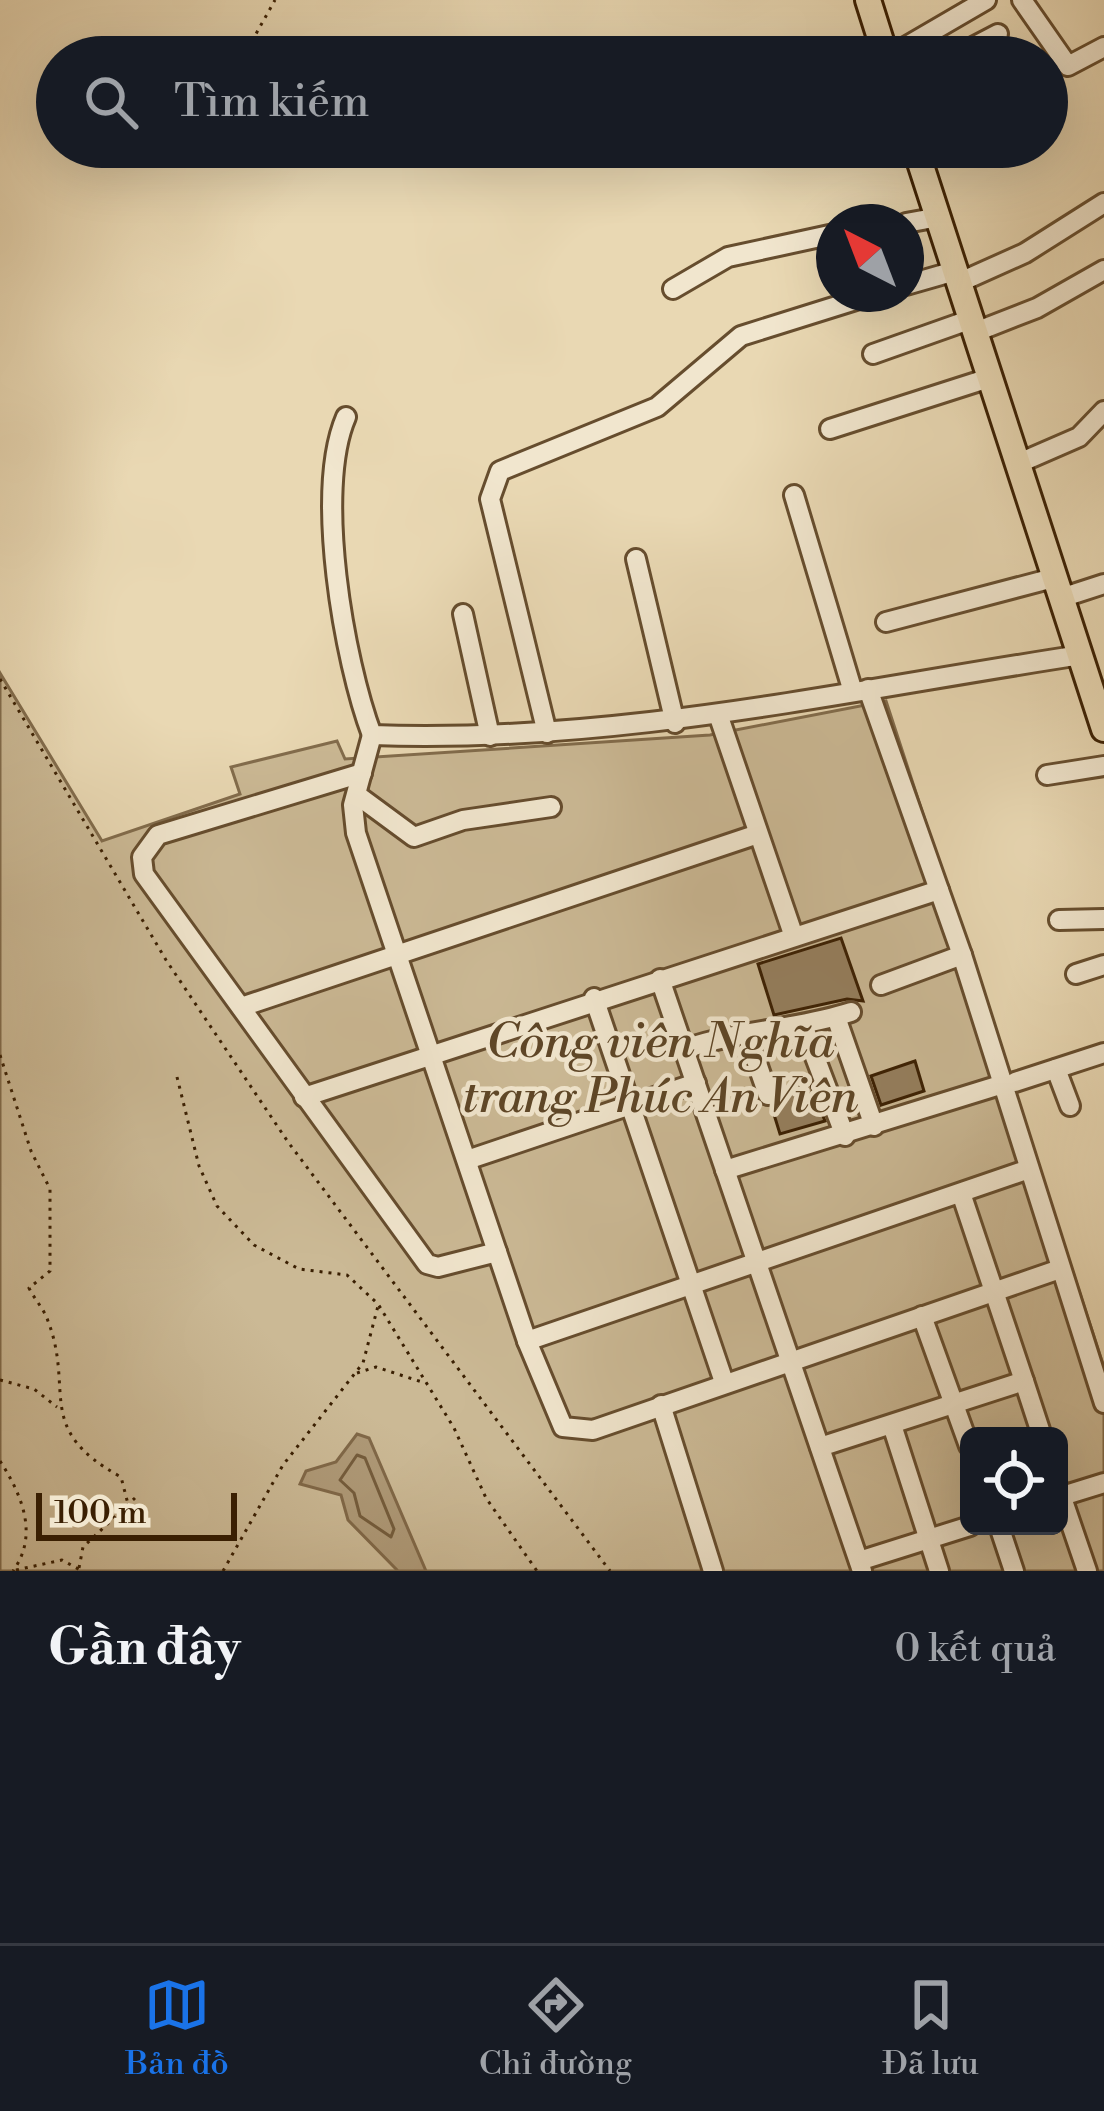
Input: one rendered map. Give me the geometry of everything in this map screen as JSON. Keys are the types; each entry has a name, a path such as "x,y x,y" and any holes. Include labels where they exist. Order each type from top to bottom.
{"main road":[{"path":"868,0 880,36"},
{"path":"922,168 986,379 1061,587 1103,723"}],"street":[{"path":"923,36 986,0"},
{"path":"1022,0 1047,36"},
{"path":"994,36 998,34"},
{"path":"1068,66 1104,47"},
{"path":"924,282 956,277 1025,253 1104,203"},
{"path":"924,220 939,218"},
{"path":"673,289 728,257 816,238"},
{"path":"873,354 1037,308 1104,270"},
{"path":"547,733 490,499 500,472 656,406 741,336 818,312"},
{"path":"830,429 986,379"},
{"path":"1017,464 1079,437 1104,411"},
{"path":"346,417 334,475 337,568 344,633 372,735 352,813 556,1420 571,1432 593,1430 1060,1269"},
{"path":"794,495 1007,1084 1029,1169 1104,1403"},
{"path":"636,559 675,722"},
{"path":"886,622 1061,587 1104,584"},
{"path":"463,614 490,736"},
{"path":"372,735 490,736 675,722 1081,655"},
{"path":"719,717 793,934"},
{"path":"1047,775 1104,766"},
{"path":"362,773 158,835 147,844 144,874 427,1264 438,1267 496,1252"},
{"path":"357,795 414,837 463,820 551,807"},
{"path":"241,1007 758,834"},
{"path":"304,1097 594,998 940,890"},
{"path":"1059,920 1104,919"},
{"path":"880,985 962,955"},
{"path":"1076,974 1104,965"},
{"path":"660,979 860,1566 960,1529"},
{"path":"594,998 724,1382"},
{"path":"685,1049 730,1033 748,1037 804,1028 844,1015 874,1126"},
{"path":"804,1028 844,1136"},
{"path":"748,1037 768,1095"},
{"path":"725,1170 1104,1053"},
{"path":"1047,1072 1070,1106"},
{"path":"467,1160 695,1084"},
{"path":"527,1340 1029,1169"},
{"path":"961,1192 1039,1427"},
{"path":"922,1316 961,1427"},
{"path":"820,1447 1024,1382"},
{"path":"662,1405 713,1571"},
{"path":"892,1425 939,1571"},
{"path":"1068,1492 1104,1483"},
{"path":"1068,1516 1088,1571"},
{"path":"1002,1535 1014,1571"}],"path":[{"path":"255,36 275,0"},
{"path":"0,679 116,880 241,1073 610,1571"},
{"path":"0,1054 52,1203 50,1271 29,1288 50,1327 58,1408 65,1428 98,1465 121,1477 128,1504"},
{"path":"177,1078 199,1166 217,1206 254,1245 299,1269 347,1275 378,1304 427,1384 486,1498 537,1571"},
{"path":"223,1571 283,1465 356,1374 374,1339 378,1304"},
{"path":"356,1374 376,1367 427,1384"},
{"path":"0,1380 34,1389 58,1408"},
{"path":"0,1461 27,1511 26,1540 14,1571"},
{"path":"14,1571 62,1560 81,1569 83,1547 135,1498"}],"green space":[{"name":"Công viên Nghĩa trang Phúc An Viên","path":"0,673 102,841 240,794 231,767 337,741 345,759 710,735 886,701 1104,1367 1104,1571 0,1571"}],"water":[{"path":"357,1434 369,1438 426,1571 398,1571 348,1520 341,1495 300,1484 306,1471 336,1462"}],"building":[{"path":"841,938 863,1001 847,999 774,1015 758,964"},
{"path":"915,1061 924,1091 881,1105 871,1076"},
{"path":"810,1083 825,1121 780,1134 772,1108 781,1101 781,1090"}]}
